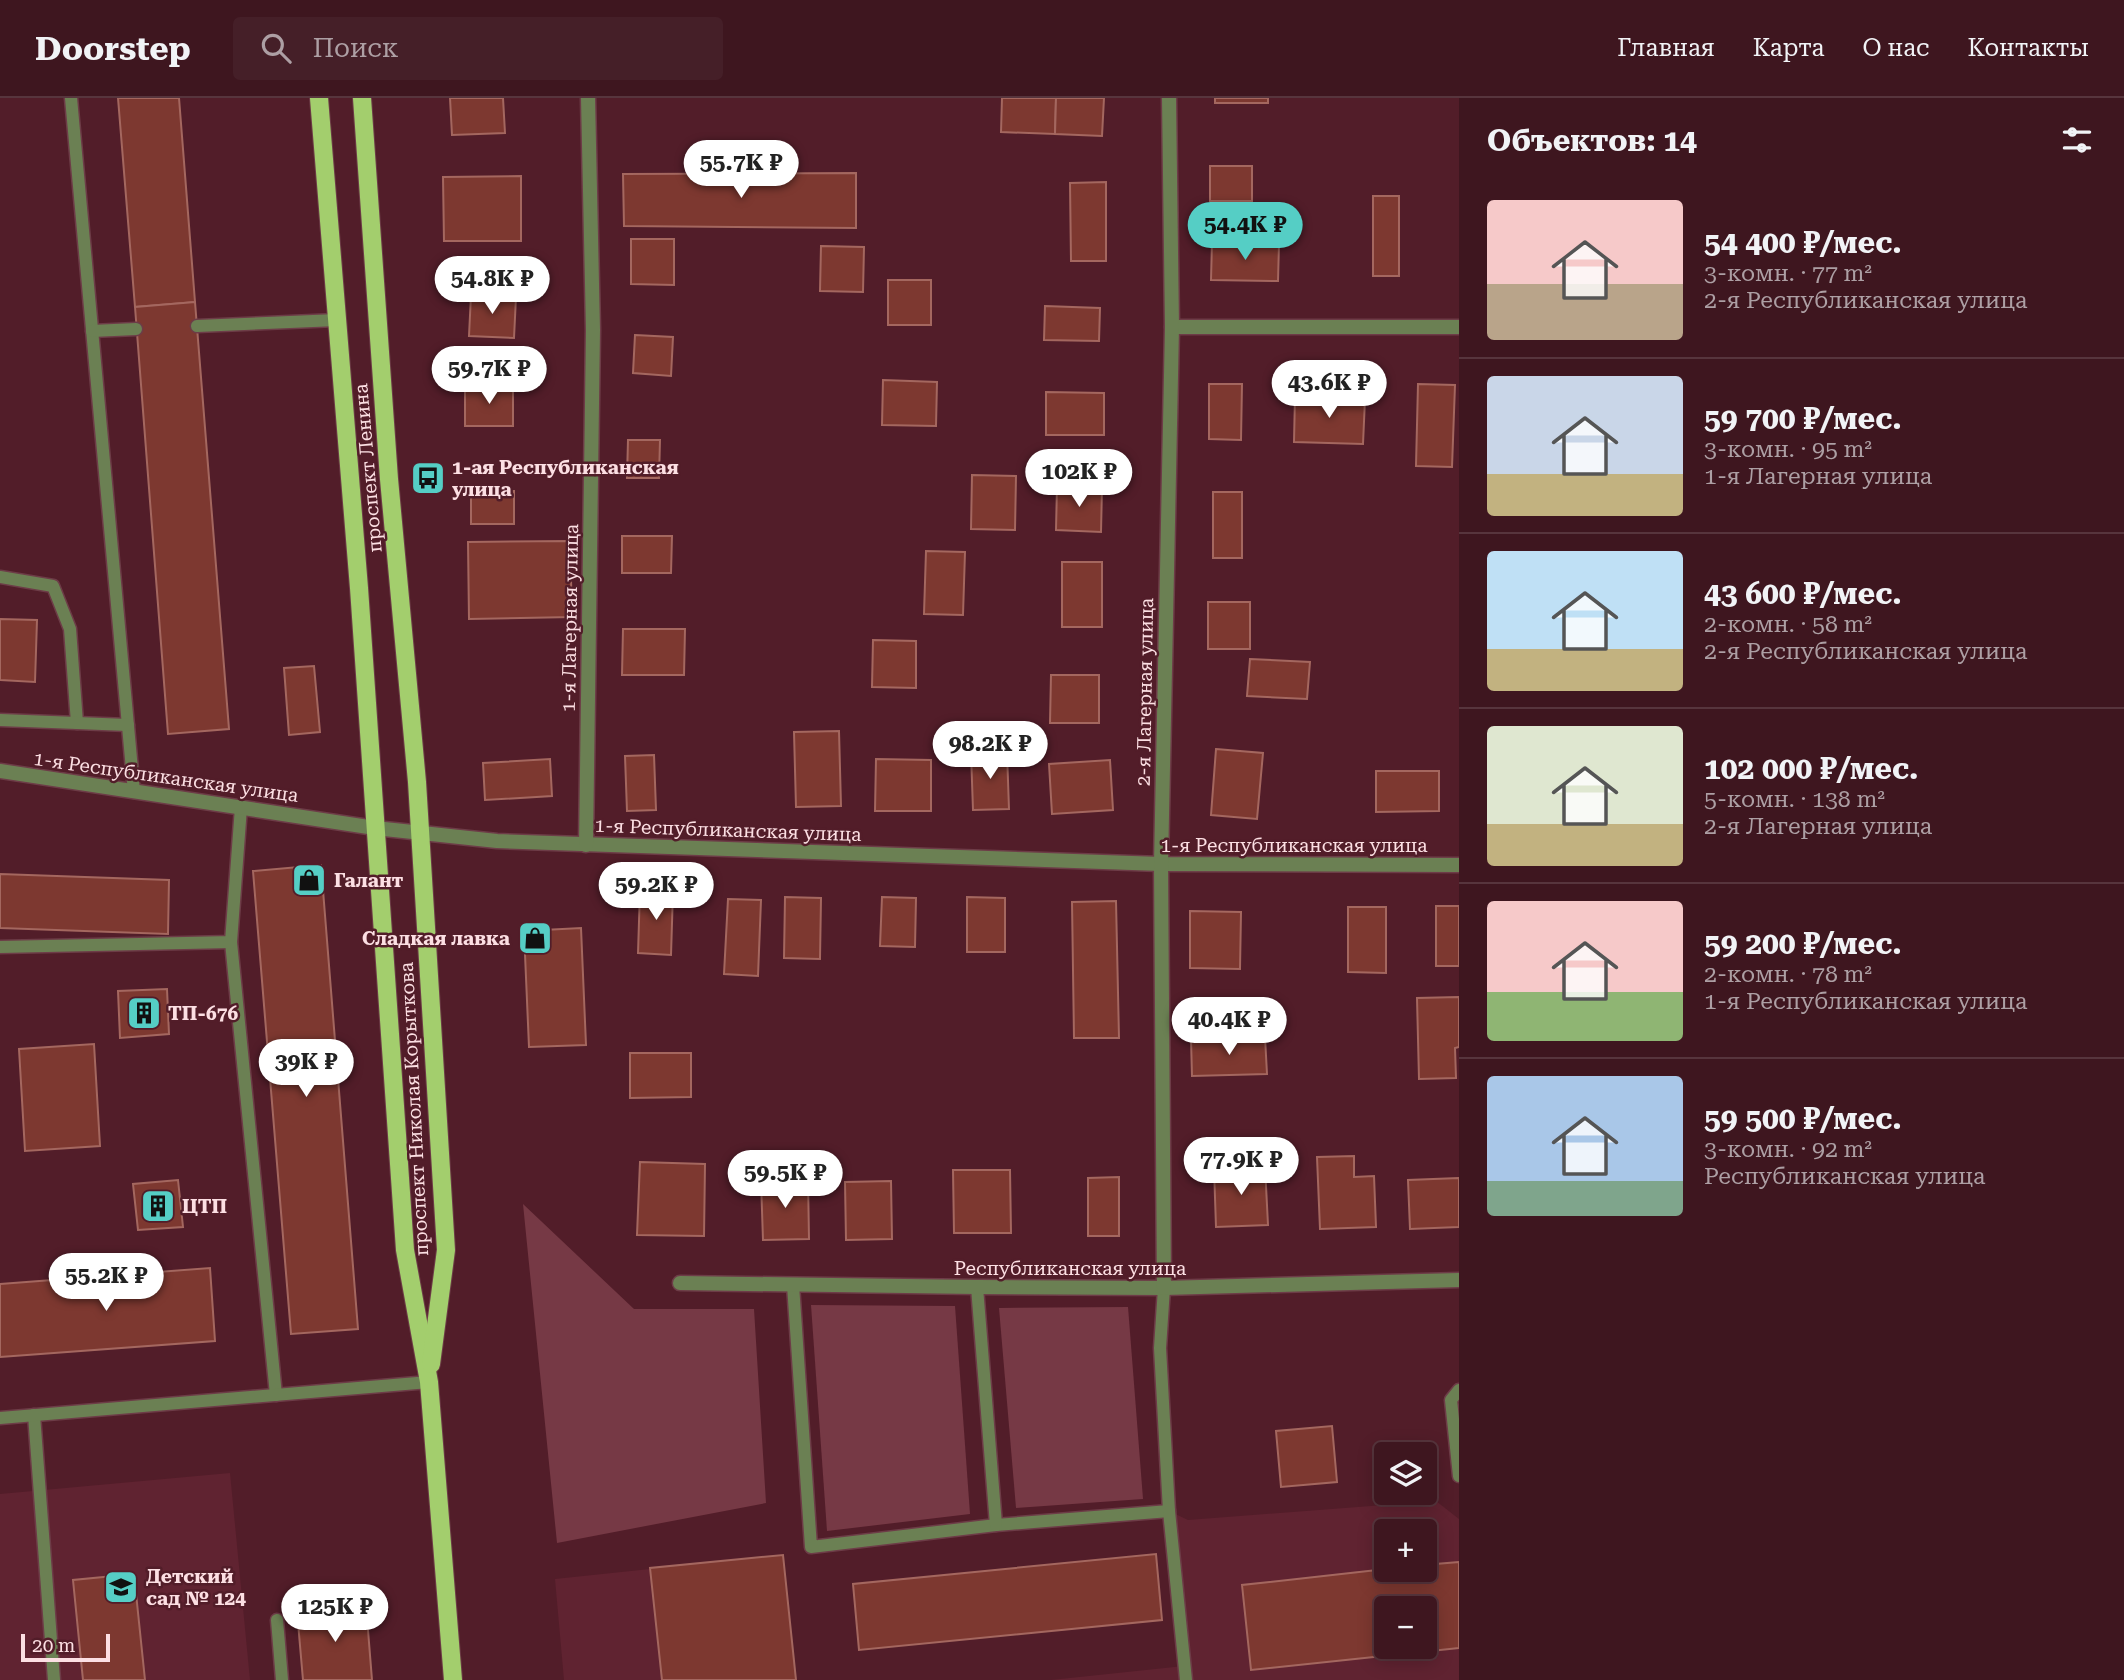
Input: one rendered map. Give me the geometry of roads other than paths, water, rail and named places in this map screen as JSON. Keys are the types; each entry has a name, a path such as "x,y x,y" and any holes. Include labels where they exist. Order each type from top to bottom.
{"main road":[{"name":"проспект Ленина","path":"319,98 375,828"},
{"name":"проспект Ленина","path":"362,98 390,479 421,834"},
{"name":"проспект Николая Корыткова","path":"375,828 405,1250 429,1382 453,1680"},
{"name":"проспект Николая Корыткова","path":"421,834 446,1250 429,1382"}],"street":[{"name":"1-я Лагерная улица","path":"586,845 593,330 588,98"},
{"name":"2-я Лагерная улица","path":"1164,1288 1161,864 1172,327 1169,98"},
{"path":"1172,327 1459,327"},
{"name":"1-я Республиканская улица","path":"0,771 375,828 497,841 1161,864 1459,865"},
{"name":"Республиканская улица","path":"680,1283 1164,1288 1459,1280"}],"lane":[{"path":"71,98 134,792"},
{"path":"197,326 337,320"},
{"path":"92,331 136,329"},
{"path":"0,577 53,586 70,629 76,723"},
{"path":"0,720 128,724"},
{"path":"241,807 231,942 276,1395"},
{"path":"0,947 231,942"},
{"path":"793,1285 811,1547 996,1525 1169,1511"},
{"path":"977,1287 996,1525"},
{"path":"1164,1288 1160,1348 1169,1511 1186,1680"},
{"path":"0,1418 429,1382"},
{"path":"1459,1390 1451,1401 1459,1476"},
{"path":"34,1415 54,1680"},
{"path":"277,1620 282,1680"}],"place":[{"name":"1-ая Республиканская улица","path":"428,478"},
{"name":"Галант","path":"309,880"},
{"name":"Сладкая лавка","path":"535,938"},
{"name":"ТП-676","path":"144,1013"},
{"name":"ЦТП","path":"158,1206"},
{"name":"Детский сад № 124","path":"121,1587"}]}
